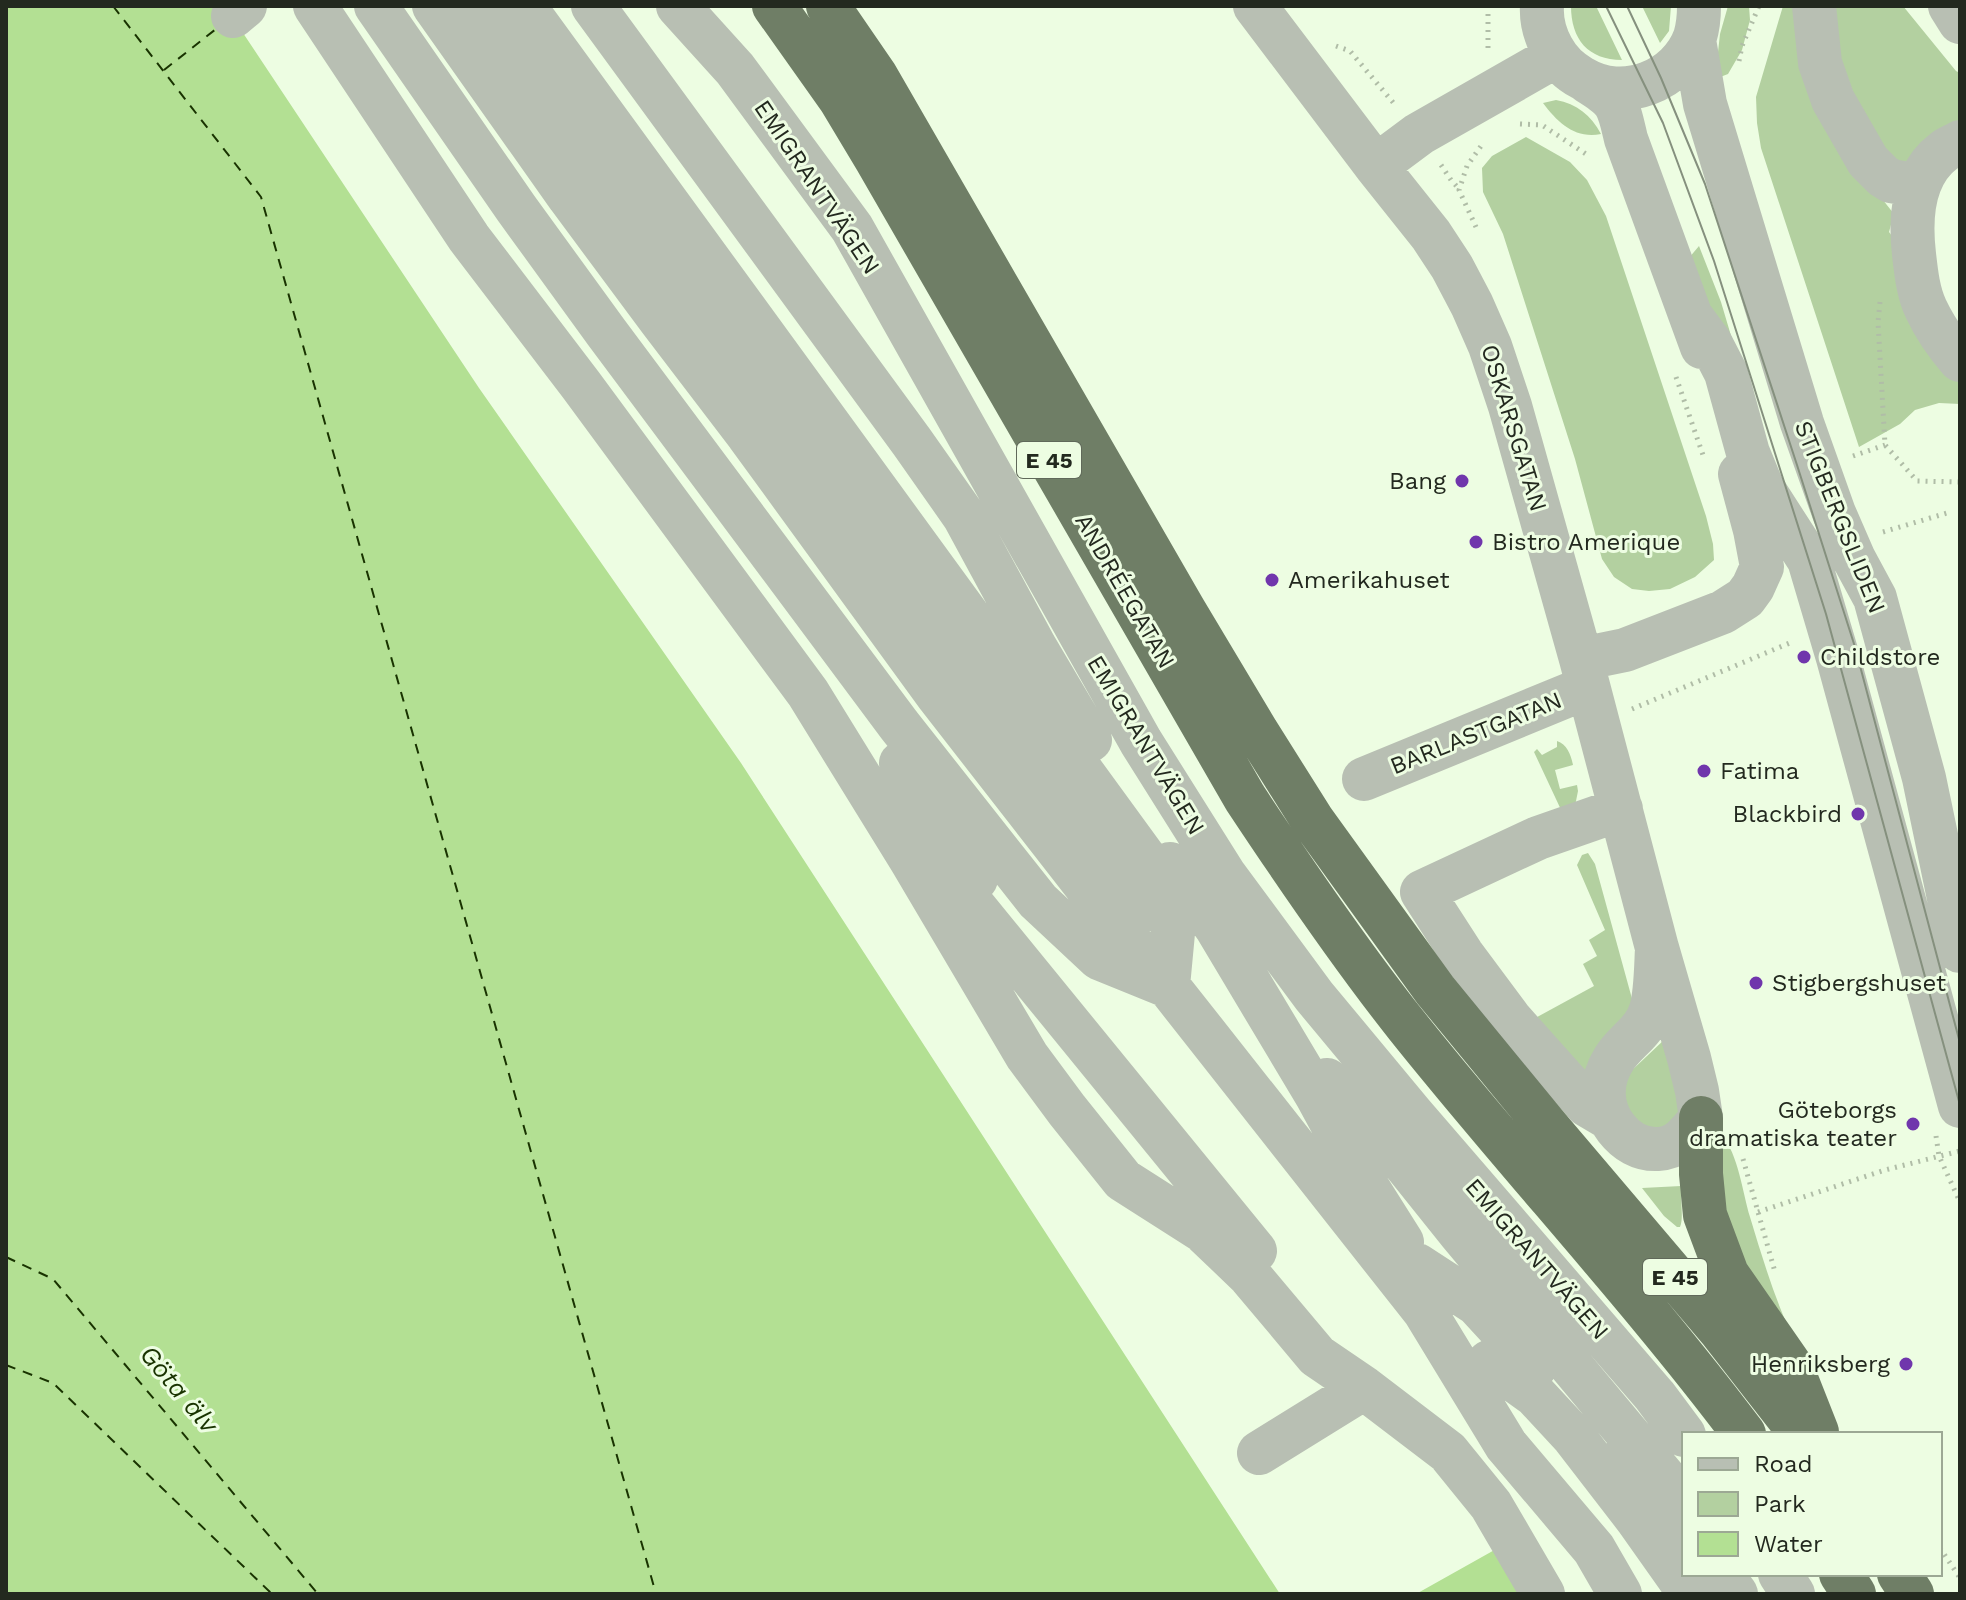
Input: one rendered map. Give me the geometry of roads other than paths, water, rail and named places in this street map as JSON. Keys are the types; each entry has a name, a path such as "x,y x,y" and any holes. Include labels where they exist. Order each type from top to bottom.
{"highway":[{"name":"ANDRÉEGATAN","path":"774,6 840,99 1245,798 1310,897 1406,1024 1627,1286 1743,1432"},
{"name":"ANDRÉEGATAN","path":"828,6 876,76 1184,610 1313,821 1435,990 1720,1330 1799,1432"},
{"path":"1701,1118 1705,1215 1727,1274 1791,1366 1817,1432"},
{"path":"1842,1576 1854,1594"},
{"path":"1900,1576 1912,1594"}],"street":[{"path":"287,6 426,212 809,729 911,860"},
{"path":"315,6 469,238 808,693 1027,1056 1067,1110 1123,1180 1203,1231 1249,1275 1317,1356 1448,1452 1491,1505 1543,1594"},
{"path":"336,6 484,225 826,684 949,876 1364,1388"},
{"path":"358,6 496,211 695,474 885,737 1038,902 1141,923"},
{"path":"376,6 606,332 899,725 1038,902"},
{"path":"395,6 533,204 912,714 1038,902"},
{"path":"413,6 563,216 923,705 1038,902"},
{"path":"434,6 569,197 748,435 938,696 1141,923"},
{"path":"453,6 584,191 768,418 1141,923"},
{"path":"474,6 1141,923"},
{"path":"493,6 1141,923 1168,986"},
{"path":"524,6 1141,923 1168,986 1425,1312 1506,1445 1682,1522"},
{"path":"547,6 1216,927 1317,1096 1361,1177 1417,1265 1535,1433 1581,1490 1634,1501"},
{"path":"570,6 705,188 1035,647"},
{"path":"593,6 964,516 1035,647 1132,812"},
{"name":"EMIGRANTVÄGEN","path":"678,6 735,69 852,228 1141,742 1224,874 1314,996 1655,1396 1682,1432"},
{"name":"OSKARSGATAN","path":"1255,6 1431,235 1452,267 1490,346 1510,406 1584,673 1689,1058 1701,1118"},
{"path":"1376,166 1419,134 1572,69 1545,36 1542,6"},
{"path":"1814,6 1820,63 1833,100 1868,161 1891,181 1919,186"},
{"path":"1950,6 1960,22"},
{"name":"STIGBERGSLIDEN","path":"1572,69 1602,87 1617,89 1645,85 1661,78 1681,61 1696,23"},
{"name":"STIGBERGSLIDEN","path":"1696,23 1695,55 1705,104 1802,423 1834,513 1875,598 1924,778 1960,951"},
{"name":"STIGBERGSLIDEN","path":"1572,69 1610,95 1620,110 1626,139 1693,319 1747,497 1762,567"},
{"path":"1960,142 1943,151 1932,163 1919,186 1912,214 1916,275 1925,306 1941,338 1960,360"},
{"name":"STIGBERGSLIDEN","path":"1693,319 1710,342 1726,373 1748,453 1762,487 1809,560 1851,702 1960,1106"},
{"name":"BARLASTGATAN","path":"1364,779 1584,673 1625,650 1723,612 1745,598 1762,567"},
{"path":"1621,809 1538,838 1422,892 1462,954 1511,1020 1587,1105 1609,1118 1623,1137 1637,1146 1656,1149 1669,1147 1683,1140 1701,1118"},
{"name":"OSKARSGATAN","path":"1609,1118 1602,1097 1606,1077 1615,1057 1642,1029 1652,1008 1657,948"},
{"path":"1255,992 1333,1087 1404,1163 1460,1233 1634,1501 1690,1594"},
{"path":"1361,1177 1414,1212 1436,1232 1511,1315 1634,1501 1674,1594"},
{"path":"1417,1265 1477,1304 1515,1343 1634,1501 1682,1551"},
{"path":"1259,1453 1364,1388"},
{"path":"1620,1594 1634,1501"},
{"path":"1634,1501 1641,1594"},
{"path":"1700,1576 1714,1594"},
{"path":"1722,1576 1736,1594"},
{"path":"1738,1576 1751,1594"},
{"path":"1781,1576 1793,1594"}],"water":[{"name":"Göta älv","path":"6,6 225,6 479,388 741,763 1280,1594 6,1594"},
{"path":"1498,1548 1524,1594 1416,1594"}],"tram line":[{"path":"1606,6 1663,123 1714,261 1826,614 1960,1105"},
{"path":"1627,6 1705,184 1797,465 1855,647 1960,1043"}],"place":[{"name":"Bang","path":"1462,481"},
{"name":"Bistro Amerique","path":"1476,542"},
{"name":"Amerikahuset","path":"1272,580"},
{"name":"Childstore","path":"1804,657"},
{"name":"Fatima","path":"1704,771"},
{"name":"Blackbird","path":"1858,814"},
{"name":"Stigbergshuset","path":"1756,983"},
{"name":"Göteborgs dramatiska teater","path":"1913,1124"},
{"name":"Henriksberg","path":"1906,1364"}]}
